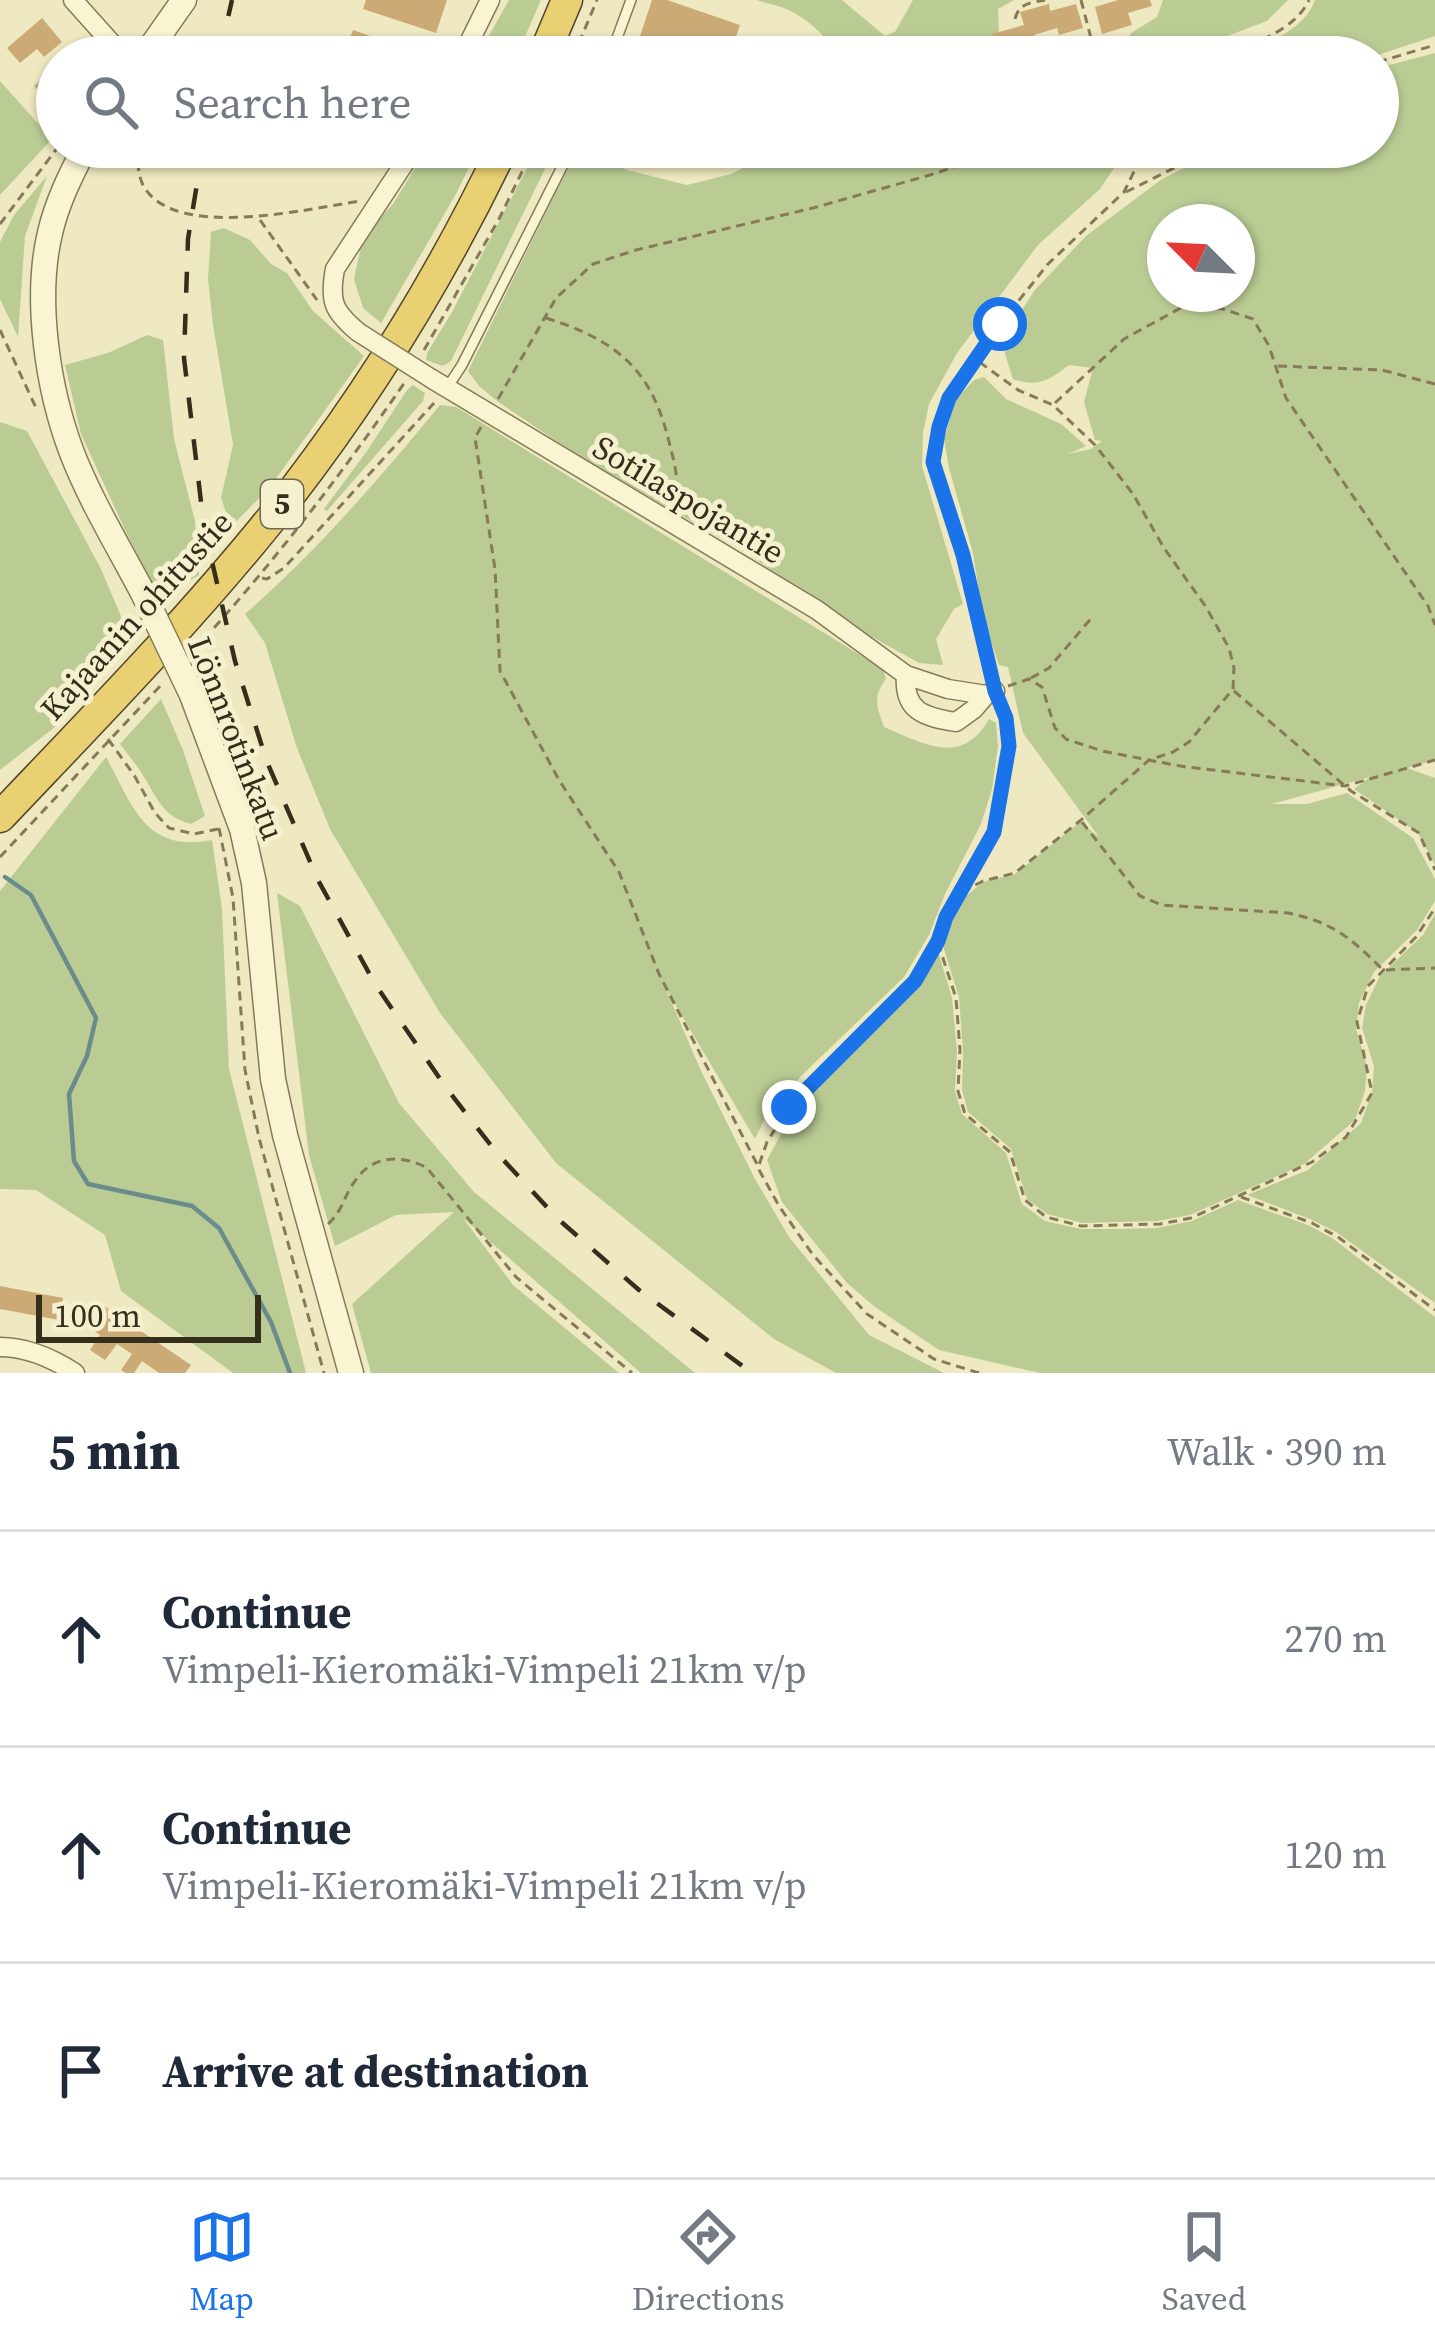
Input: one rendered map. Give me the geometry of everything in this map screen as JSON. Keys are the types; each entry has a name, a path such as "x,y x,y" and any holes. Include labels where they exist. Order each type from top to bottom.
{"highway":[{"path":"552,36 567,0"},
{"name":"Kajaanin ohitustie","path":"0,817 223,576 314,462 422,299 492,168"}],"street":[{"path":"74,0 106,36"},
{"path":"159,36 184,0"},
{"path":"472,36 490,0"},
{"name":"Lönnrotinkatu","path":"75,168 49,236 44,279 46,352 73,456 192,694 242,829 254,883 273,1079 351,1373"},
{"path":"382,198 401,168"},
{"name":"Sotilaspojantie","path":"382,198 340,259 331,289 334,307 358,332 817,610 906,675 948,689 991,693"},
{"path":"906,675 905,692 916,710 939,719 956,722 991,693"},
{"path":"0,1347 30,1350 76,1373"}],"lane":[{"path":"618,36 631,0"},
{"path":"439,384 462,365 561,168"}],"path":[{"path":"582,36 597,0"},
{"path":"1015,19 1022,5 1045,0"},
{"path":"1081,0 1091,36"},
{"path":"1265,36 1288,25 1309,0"},
{"path":"1399,56 1435,45"},
{"path":"0,224 42,168"},
{"path":"138,168 142,183 164,207 206,216 259,218 382,198"},
{"path":"951,168 593,264 556,298 475,438 494,569 500,671 559,780 619,872 659,974 758,1168 813,1255 867,1314 934,1359 979,1373"},
{"path":"1124,192 1136,168"},
{"path":"758,1168 767,1142 789,1107 915,981 994,832 1009,746 1006,718 991,693 963,555 933,462 949,398 1048,264 1124,192 1173,168"},
{"path":"259,218 326,313"},
{"path":"1053,405 1124,339 1186,305 1253,319 1270,346 1286,398 1428,606 1435,625"},
{"path":"544,318 578,328 621,353 650,386 665,422 678,492 666,521"},
{"path":"960,893 1015,873 1149,760 1189,742 1233,689 1234,668 1229,648 1206,607 1133,494 1095,446 1053,405 1018,390 976,359"},
{"path":"1276,366 1382,370 1435,384"},
{"path":"260,578 267,579 284,568 439,384"},
{"path":"991,693 1049,668 1094,615"},
{"path":"1029,679 1042,687 1055,728 1066,740 1102,751 1345,786 1435,760"},
{"path":"1233,689 1345,786 1418,833 1435,870"},
{"path":"108,739 169,828 194,834 219,828"},
{"path":"1082,820 1140,896 1162,904 1307,917 1348,936 1383,970 1435,968"},
{"path":"938,941 956,998 958,1091 965,1114 1010,1152 1024,1200 1046,1217 1081,1226 1160,1224 1191,1218 1240,1196 1312,1162 1346,1137 1372,1093 1357,1022 1368,986 1416,937 1435,908"},
{"path":"324,1227 336,1218 356,1178 376,1162 411,1159 427,1168 516,1276 632,1373"},
{"path":"1240,1196 1338,1237 1435,1310"}],"green space":[{"path":"509,0 541,0 525,36 489,36"},
{"path":"757,0 842,0 885,36 824,36 783,8"},
{"path":"913,0 1014,0 998,9 999,32 885,36 895,32"},
{"path":"1163,0 1288,0 1267,21 1227,36 1130,36 1157,17"},
{"path":"1315,0 1435,0 1435,36 1399,48 1399,36 1280,36 1310,11"},
{"path":"1435,53 1435,760 1407,768 1435,778 1435,865 1418,833 1354,789 1370,777 1272,804 1307,804 1347,793 1413,838 1435,879 1435,901 1417,930 1374,972 1359,1003 1356,1029 1367,1066 1355,1120 1304,1164 1190,1215 1157,1221 1082,1223 1047,1214 1027,1199 1011,1149 968,1112 962,1090 959,997 941,940 966,896 983,882 1015,874 1080,822 1099,837 1023,733 1008,667 999,665 983,617 973,553 944,439 956,399 974,380 984,377 1006,399 1061,424 1086,446 1068,454 1102,441 1095,440 1084,402 1093,368 1069,365 1049,378 1022,382 1013,379 1005,354 1009,331 1034,291 1086,236 1184,168 1399,168 1399,62"},
{"path":"0,81 36,121 36,156 0,195"},
{"path":"415,168 469,168 381,323 363,308 354,279 363,237 393,204"},
{"path":"527,168 545,168 451,361 443,366 426,360 427,353"},
{"path":"569,168 623,168 687,185 743,168 1114,168 1100,189 1038,245 957,353 929,404 922,466 963,604 954,609 936,639 943,665 919,663 838,618 751,556 574,453 497,401 468,371"},
{"path":"47,176 25,236 18,337 0,299 0,242 14,215"},
{"path":"224,228 250,240 271,264 287,273 313,311 364,356 270,487 231,527 221,498 233,445 208,279 211,232"},
{"path":"147,335 163,340 174,439 195,521 199,575 160,598 81,434 65,365"},
{"path":"413,385 425,393 423,401 324,509 407,390"},
{"path":"440,405 456,407 883,669 886,679 877,702 884,727 928,745 954,747 967,743 989,719 996,723 992,789 981,824 929,935 904,977 802,1075 766,1116 755,1139 665,987 701,1071 789,1237 869,1335 944,1373 836,1373 774,1339 556,1163 440,1013 330,829 297,748 265,643 245,614 347,514"},
{"path":"0,422 27,431 101,569 126,628 121,647 73,696 60,723 0,770"},
{"path":"161,699 205,816 191,824 162,806 120,744"},
{"path":"106,757 134,808 156,832 189,842 212,840 222,909 229,1069 306,1373 233,1373 121,1291 105,1235 36,1190 0,1189 0,891"},
{"path":"277,893 300,906 399,1103 474,1192 695,1373 641,1373 463,1218 513,1285 619,1373 371,1373 352,1304 454,1212 396,1215 335,1246 309,1155"},
{"path":"1435,914 1435,1303 1336,1232 1247,1195 1308,1170 1361,1123 1372,1093 1374,1066 1362,1028 1366,1005 1380,976 1423,935"},
{"path":"937,948 952,998 955,1091 962,1114 1006,1153 1022,1204 1045,1221 1081,1229 1157,1228 1192,1221 1238,1200 1308,1225 1435,1317 1435,1373 1040,1373 939,1350 875,1307 847,1283 782,1202 767,1160 794,1110 885,1020 916,984"}],"building":[{"path":"366,0 447,0 436,33 363,9"},
{"path":"652,0 667,0 740,25 736,36 640,36"},
{"path":"1118,0 1150,0 1152,6 1128,13 1132,25 1102,34 1095,7"},
{"path":"1049,4 1050,11 1076,4 1083,28 1059,35 1057,28 1034,36 993,36 1024,25 1020,12"},
{"path":"42,18 57,36 36,36 36,50 20,63 7,48"},
{"path":"0,1286 63,1298 59,1320 0,1309"},
{"path":"104,1306 191,1365 185,1373 159,1373 142,1361 134,1373 126,1373 121,1370 132,1354 117,1344 105,1360 90,1350 100,1335 90,1328"}],"waterway":[{"path":"5,877 31,895 96,1018 87,1056 69,1094 74,1161 88,1184 192,1206 219,1228 271,1322 290,1373"}],"railway":[{"path":"224,36 232,0"},
{"path":"200,168 188,239 184,358 204,527 235,661 267,762 318,880 375,984 496,1152 558,1219 639,1290 752,1373"}],"route":[{"path":"789,1107 915,981 994,832 1009,746 1006,718 933,462 949,398 1000,324"}]}
